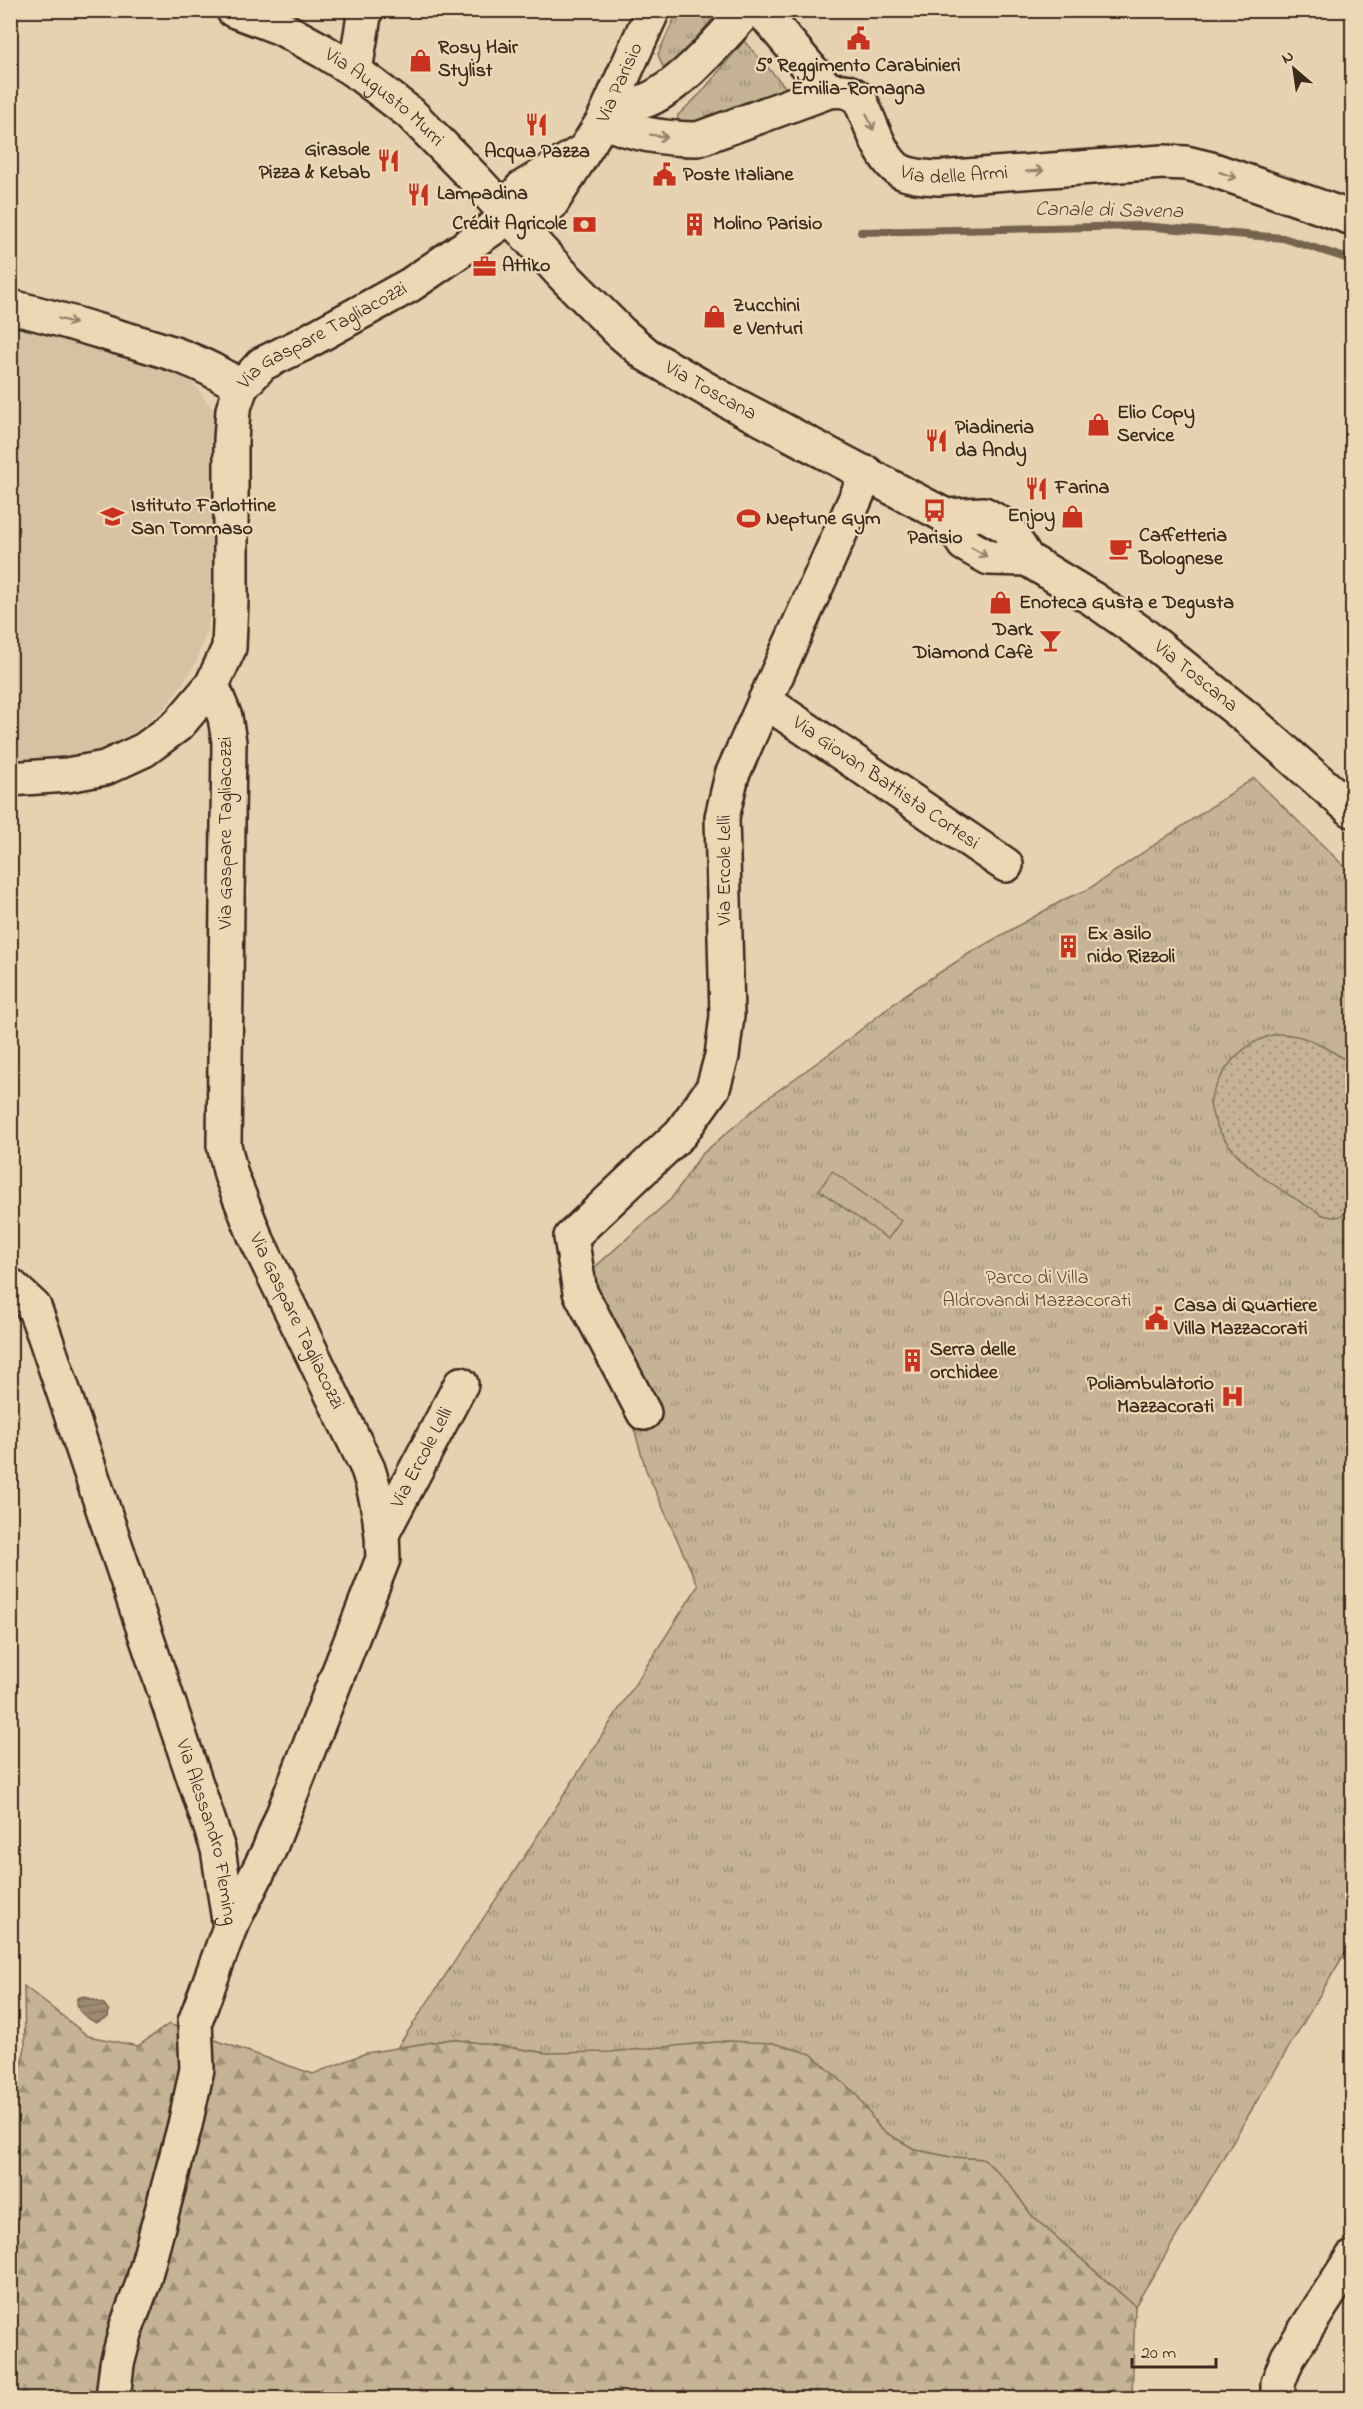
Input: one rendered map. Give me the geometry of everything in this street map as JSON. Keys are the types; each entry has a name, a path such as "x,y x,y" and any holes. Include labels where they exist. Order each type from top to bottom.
{"street":[{"name":"Via Augusto Murri","path":"233,10 281,28 355,71 410,113 510,217"},
{"path":"355,71 365,10"},
{"name":"Via Parisio","path":"510,217 524,218 536,215 551,204 608,111 653,10"},
{"path":"747,10 702,58 664,90 648,101 608,111 624,130 680,139 698,139 829,91 761,10"},
{"name":"Via delle Armi","path":"829,91 843,90 852,93 860,100 887,159 899,170 914,176 938,178 1163,162 1186,163 1211,169 1353,218"},
{"name":"Via Gaspare Tagliacozzi","path":"10,779 67,775 105,768 144,750 178,725 212,685 229,648 231,440 233,410 241,387 262,364 410,285 510,217"},
{"name":"Via Toscana","path":"510,217 561,273 646,355 720,397 946,516 984,514 1007,527 1027,559 1094,599 1144,634 1350,800"},
{"path":"10,307 46,315 182,355 216,370 241,387"},
{"name":"Via Ercole Lelli","path":"644,1413 580,1292 571,1237 681,1133 713,1088 722,1056 727,1016 722,817 732,775 867,473"},
{"name":"Via Gaspare Tagliacozzi","path":"212,685 225,717 229,742 224,1145 231,1175 255,1236 368,1469 378,1500 383,1532 383,1559 269,1850 230,1927"},
{"name":"Via Giovan Battista Cortesi","path":"765,701 1006,865"},
{"name":"Via Alessandro Fleming","path":"10,1285 34,1307 45,1337 218,1849 230,1927 195,2022 197,2069 185,2125 142,2286 124,2335 117,2364 113,2398"},
{"name":"Via Ercole Lelli","path":"383,1532 461,1384"},
{"path":"1278,2398 1278,2383 1288,2357 1353,2258"}],"shaded area":[{"name":"Istituto Farlottine San Tommaso","path":"10,307 153,347 191,380 218,416 214,568 208,627 195,665 166,707 132,734 98,750 49,759 11,760"},
{"path":"84,1996 104,2004 109,2011 108,2017 96,2023 82,2014 77,1998"}],"green space":[{"path":"678,11 719,11 681,57 665,67 658,54"},
{"path":"744,41 787,89 693,128 677,122 678,115 701,93"},
{"name":"Parco di Villa Aldrovandi Mazzacorati","path":"1254,778 1352,874 1352,1941 1135,2306 1032,2216 1009,2184 984,2159 951,2157 916,2150 881,2130 856,2094 728,2041 610,2053 547,2053 452,2039 397,2048 522,1860 698,1586 646,1470 622,1388 584,1277 671,1199 701,1155 765,1100 840,1046 906,994 970,953 1067,898 1087,890"},
{"path":"1276,1034 1297,1036 1317,1043 1352,1065 1352,1207 1339,1216 1323,1215 1290,1196 1256,1172 1227,1143 1217,1126 1211,1109 1213,1091 1233,1060 1245,1048"},
{"path":"832,1171 901,1221 888,1239 819,1190"},
{"path":"24,1986 88,2036 138,2046 169,2024 313,2074 366,2053 452,2039 547,2053 610,2052 728,2041 773,2043 811,2054 856,2094 881,2130 916,2150 951,2157 984,2159 1009,2184 1032,2216 1135,2306 1132,2398 11,2398 10,2112 25,2048"}],"waterway":[{"name":"Canale di Savena","path":"861,232 1143,226 1283,238 1352,260"}],"place":[{"name":"5° Reggimento Carabinieri Emilia-Romagna","path":"858,38"},
{"name":"Rosy Hair Stylist","path":"420,60"},
{"name":"Acqua Pazza","path":"537,124"},
{"name":"Girasole Pizza & Kebab","path":"388,161"},
{"name":"Poste Italiane","path":"665,175"},
{"name":"Lampadina","path":"419,194"},
{"name":"Crédit Agricole","path":"585,224"},
{"name":"Molino Parisio","path":"695,224"},
{"name":"Attiko","path":"484,266"},
{"name":"Zucchini e Venturi","path":"715,317"},
{"name":"Elio Copy Service","path":"1099,425"},
{"name":"Piadineria da Andy","path":"937,440"},
{"name":"Farina","path":"1037,488"},
{"name":"Parisio","path":"935,510"},
{"name":"Enjoy","path":"1073,516"},
{"name":"Istituto Farlottine San Tommaso","path":"113,517"},
{"name":"Neptune Gym","path":"748,519"},
{"name":"Caffetteria Bolognese","path":"1121,548"},
{"name":"Enoteca Gusta e Degusta","path":"1001,603"},
{"name":"Dark Diamond Cafè","path":"1051,641"},
{"name":"Ex asilo nido Rizzoli","path":"1069,946"},
{"name":"Casa di Quartiere Villa Mazzacorati","path":"1156,1318"},
{"name":"Serra delle orchidee","path":"912,1361"},
{"name":"Poliambulatorio Mazzacorati","path":"1232,1396"}]}
